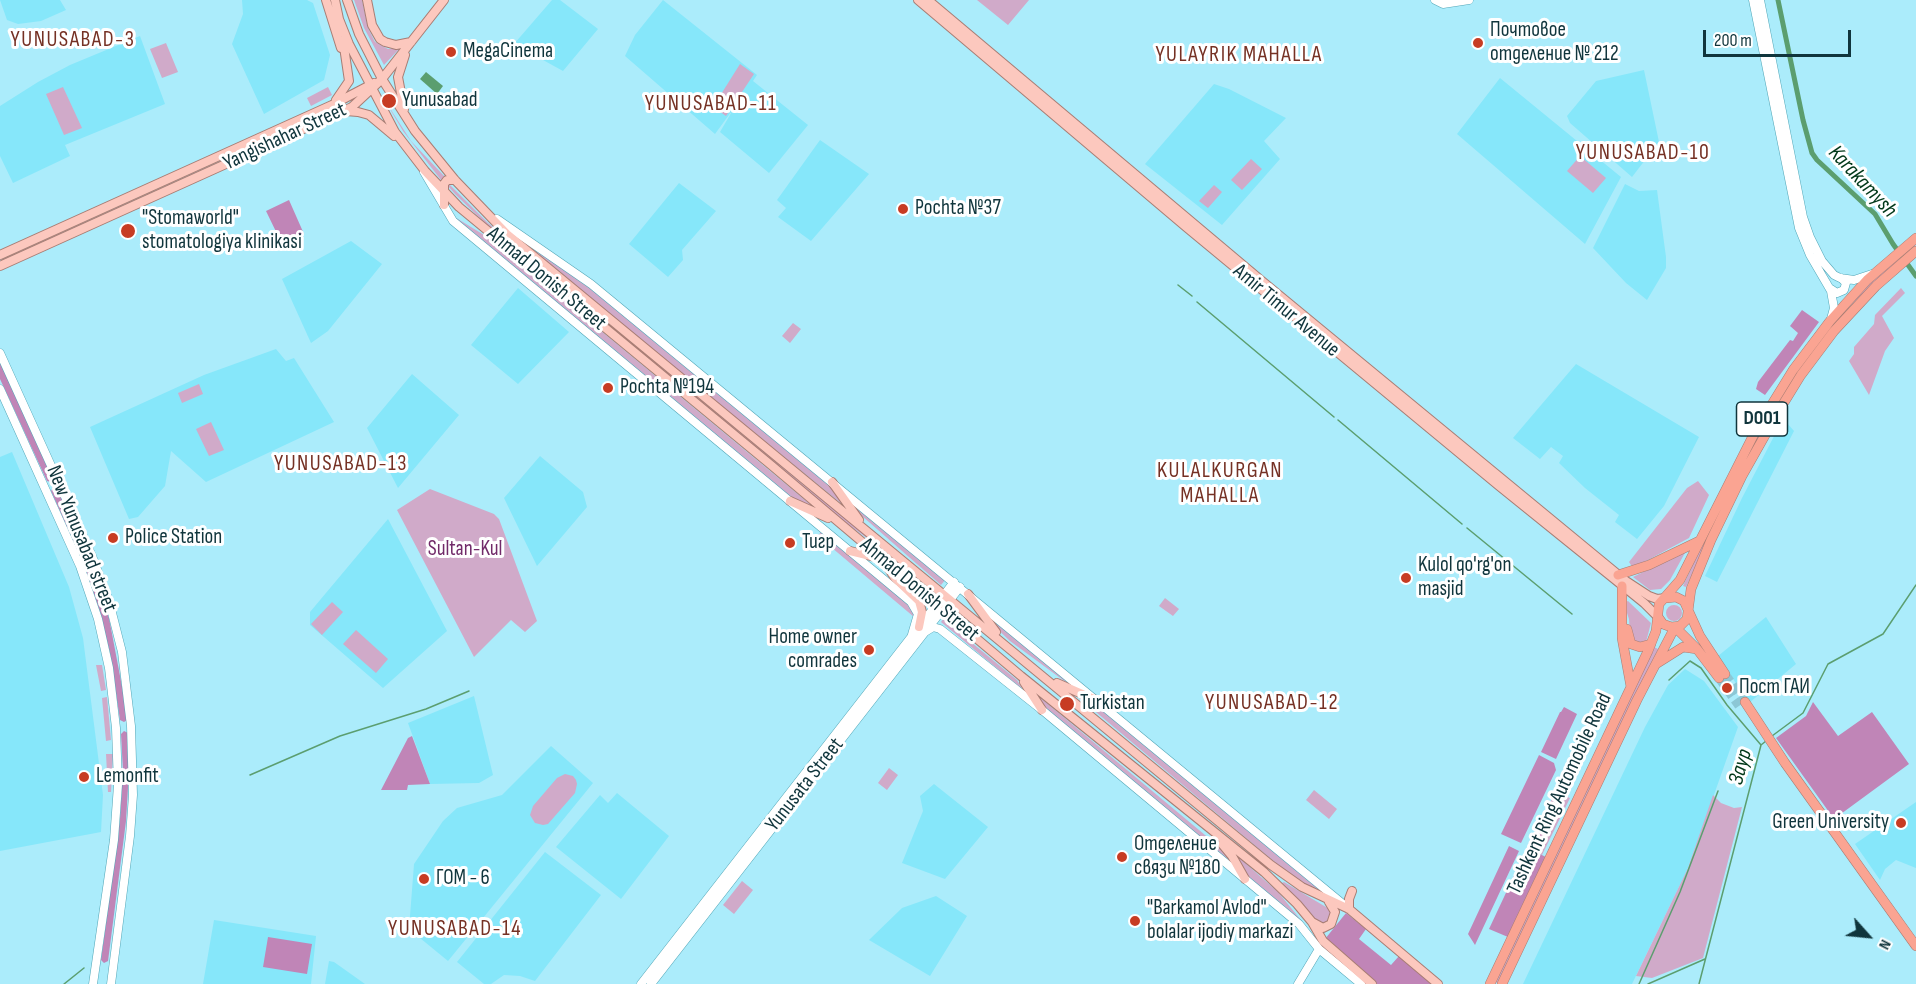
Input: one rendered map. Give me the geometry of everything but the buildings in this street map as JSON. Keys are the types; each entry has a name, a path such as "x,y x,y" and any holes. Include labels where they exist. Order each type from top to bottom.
{"highway":[{"name":"D001","path":"1688,610 1691,590 1721,518 1753,455 1802,375 1848,315 1892,265 1911,251 1916,238"},
{"name":"D001","path":"1667,598 1680,580 1744,450 1793,369 1830,321 1881,268 1892,265"},
{"path":"1793,369 1802,375"},
{"path":"1618,574 1649,565 1699,541"},
{"path":"1697,629 1695,600 1698,571"},
{"path":"1622,586 1622,638 1631,687"},
{"path":"1672,596 1681,598 1688,610 1722,676 1689,639 1675,627 1667,626 1658,617 1659,604 1672,596"},
{"path":"1675,627 1687,619 1688,610"},
{"path":"1622,614 1626,617 1628,638 1631,644 1640,647 1651,644"},
{"name":"Tashkent Ring Automobile Road","path":"1490,984 1651,644 1658,617"},
{"name":"Tashkent Ring Automobile Road","path":"1502,984 1654,665 1675,627"},
{"path":"1664,647 1677,637 1689,639"},
{"path":"1654,665 1683,647 1697,649"},
{"path":"1742,704 1916,946"}],"main road":[{"path":"326,0 348,68"},
{"name":"Ahmad Donish Street","path":"333,0 349,44 404,146 459,207 843,525 1021,676 1272,879 1312,922 1323,941 1368,983"},
{"name":"Ahmad Donish Street","path":"347,0 359,34 382,79 408,121 455,180 507,234 1271,865 1295,883 1349,909"},
{"path":"367,0 372,24 380,39 396,45 412,41"},
{"name":"Yangishahar Street","path":"0,266 343,111 382,79 444,0"},
{"name":"Amir Timur Avenue","path":"918,0 1220,255 1658,617"},
{"name":"Amir Timur Avenue","path":"928,0 1246,268 1618,574 1649,597 1667,598"},
{"path":"1435,0 1443,4 1469,0"},
{"path":"1753,0 1799,228 1813,261 1830,288 1834,303 1830,321"},
{"path":"1760,0 1803,217 1809,237 1830,272 1846,283 1844,290 1839,293 1830,288"},
{"path":"332,105 348,85 348,68 339,19"},
{"path":"408,121 400,95 398,77 412,41"},
{"name":"Yangishahar Street","path":"0,255 371,88"},
{"path":"343,111 358,111 369,115 404,146"},
{"name":"Yangishahar Street","path":"210,160 214,170"},
{"name":"Ahmad Donish Street","path":"418,164 453,221 911,602 918,614 911,638"},
{"path":"444,206 445,182 455,180"},
{"path":"125,198 131,201 129,208"},
{"name":"Ahmad Donish Street","path":"481,208 591,284 1438,984"},
{"path":"59,229 57,234 63,238"},
{"path":"1840,278 1860,279 1881,268"},
{"name":"New Yunusabad street","path":"0,352 92,556 112,611 123,661 134,764 132,815 111,984"},
{"name":"New Yunusabad street","path":"0,389 80,566 95,608 109,668 116,728 117,807 93,984"},
{"path":"832,482 867,530"},
{"path":"48,494 52,485 61,486"},
{"path":"790,501 843,525"},
{"path":"850,551 882,558 895,578 920,601 922,630 911,638"},
{"name":"Yunusata Street","path":"651,984 957,585"},
{"path":"968,594 1003,642"},
{"name":"Ahmad Donish Street","path":"922,630 933,627 940,629 1042,710 1299,924 1319,949 1349,974"},
{"name":"Yunusata Street","path":"641,984 911,638"},
{"path":"1021,676 1042,710"},
{"path":"1046,678 1098,701"},
{"path":"116,728 131,726"},
{"path":"1210,830 1232,856 1245,879"},
{"path":"1349,909 1352,891"},
{"path":"1312,922 1326,928 1332,921 1335,912 1328,900"},
{"path":"1298,984 1319,949"},
{"path":"96,966 113,969"},
{"path":"1349,974 1368,983"}],"shaded area":[{"path":"0,0 60,0 66,10 41,21 18,24 7,20"},
{"path":"242,0 307,0 313,3 330,55 324,80 264,114 232,44 243,14"},
{"path":"552,0 560,0 598,29 563,71 514,44"},
{"path":"663,0 757,75 753,81 808,125 769,173 720,132 734,108 715,134 625,56 635,35"},
{"path":"140,36 165,104 65,145 70,156 13,183 0,156 0,106 70,65"},
{"path":"1644,70 1659,142 1632,177 1570,123 1567,116 1596,81"},
{"path":"426,72 443,86 437,94 420,79"},
{"path":"1500,78 1621,177 1585,244 1457,134"},
{"path":"1214,84 1229,89 1286,118 1264,141 1280,159 1222,225 1145,164"},
{"path":"820,140 869,174 811,241 778,217 786,208 777,200"},
{"path":"679,183 716,211 682,250 683,260 668,277 629,244"},
{"path":"1625,184 1639,191 1657,190 1666,268 1647,300 1626,283 1593,248"},
{"path":"289,200 304,234 282,244 266,211"},
{"path":"351,241 382,264 328,331 311,343 282,279"},
{"path":"518,288 569,332 518,384 471,345"},
{"path":"1802,310 1819,322 1765,395 1756,389 1758,382 1798,333 1790,326"},
{"path":"276,349 286,361 294,358 334,422 206,482 171,451 165,486 138,517 129,519 90,427 204,375"},
{"path":"0,362 53,478 51,482 47,481 0,379"},
{"path":"1576,364 1699,437 1664,506 1637,539 1615,522 1619,515 1585,488 1559,463 1563,456 1551,447 1540,459 1513,438"},
{"path":"412,374 459,415 398,488 367,428"},
{"path":"1785,415 1787,423 1794,431 1717,582 1705,576"},
{"path":"12,452 69,587 83,638 103,795 101,832 0,851 0,457"},
{"path":"540,456 583,492 587,507 537,566 504,498"},
{"path":"57,488 81,541 109,618 124,697 127,720 124,722 120,720 110,653 99,609 84,565 51,491"},
{"path":"388,519 447,631 383,688 310,625 310,612"},
{"path":"1766,617 1796,664 1749,703 1718,656"},
{"path":"1685,669 1704,681 1738,727 1688,868 1632,984 1523,984 1645,727 1668,685"},
{"path":"474,696 493,775 479,783 430,784 408,723"},
{"path":"1813,702 1838,736 1872,712 1909,764 1834,819 1776,738 1806,716"},
{"path":"1564,707 1577,714 1556,759 1541,752"},
{"path":"124,731 128,733 129,771 126,821 108,961 104,963 101,960 120,819 123,771 121,734"},
{"path":"412,736 430,784 408,785 407,790 381,790 408,738"},
{"path":"551,746 593,783 448,961 409,929 414,864 443,821 457,808 502,795"},
{"path":"1539,755 1554,763 1556,770 1521,843 1501,834"},
{"path":"934,784 988,827 945,879 902,863 923,811 920,796"},
{"path":"617,793 669,836 621,899 556,847 600,795 608,803"},
{"name":"Green University","path":"1916,802 1916,868 1896,860 1885,869 1880,880 1855,844"},
{"path":"1509,846 1519,851 1475,945 1468,934"},
{"path":"1527,848 1546,857 1508,937 1489,929"},
{"path":"545,852 601,895 535,981 520,976 504,975 491,984 484,984 457,962"},
{"path":"936,896 967,916 930,976 869,940 902,908"},
{"path":"1346,913 1366,929 1359,939 1391,965 1399,956 1433,984 1376,984 1325,939"},
{"path":"214,920 316,936 311,984 203,984"},
{"path":"268,937 312,944 307,974 263,967"},
{"path":"329,961 334,962 365,984 325,984"}],"green space":[{"path":"354,0 362,0 368,28 375,42 388,49 400,48 384,65 364,28"},
{"path":"977,0 1029,0 1008,25"},
{"path":"166,43 178,72 162,78 150,49"},
{"path":"740,64 754,74 726,116 713,107"},
{"path":"63,87 82,128 64,135 46,94"},
{"path":"328,87 332,95 311,106 307,98"},
{"path":"384,99 411,141 445,177 441,180 403,131"},
{"path":"1580,156 1606,178 1593,193 1567,171"},
{"path":"1251,159 1262,169 1242,190 1231,180"},
{"path":"449,184 488,223 811,491 904,565 842,520 487,225 455,194 448,186"},
{"path":"1214,185 1222,192 1208,208 1199,201"},
{"path":"453,216 489,238 817,510 786,494"},
{"path":"509,232 599,293 826,480 843,505"},
{"path":"1916,241 1916,245 1851,305 1802,369 1800,368 1831,324 1867,284"},
{"path":"1901,288 1905,293 1882,316 1894,338 1885,351 1869,395 1849,361 1854,354 1854,347 1874,324 1875,315"},
{"path":"793,323 801,329 790,343 782,336"},
{"path":"1793,377 1795,379 1751,451 1686,587 1683,586 1740,464"},
{"path":"199,384 203,394 182,403 178,393"},
{"path":"211,422 224,450 209,456 196,429"},
{"path":"1698,481 1709,495 1689,538 1633,568 1629,562 1687,488"},
{"name":"Sultan-Kul","path":"430,489 494,514 499,519 537,621 525,632 511,620 474,657 397,510"},
{"path":"848,498 946,579 941,585 862,516"},
{"path":"821,532 911,605 914,617 825,542 822,542 817,537"},
{"path":"1686,551 1670,580 1661,589 1650,590 1633,577"},
{"path":"1165,598 1179,609 1173,616 1159,606"},
{"path":"1628,601 1651,623 1646,642 1636,642 1630,635 1629,619 1627,613 1624,612 1625,602"},
{"path":"332,602 343,612 322,635 311,624"},
{"path":"1674,605 1682,613 1674,621 1666,613"},
{"path":"983,608 1084,692 1067,683 1010,641 991,623"},
{"path":"943,619 1017,680 1023,690 941,622"},
{"path":"356,630 388,659 376,673 343,644"},
{"path":"1654,647 1658,649 1498,983 1495,982"},
{"path":"96,665 102,665 106,690 101,691"},
{"path":"1072,692 1097,703 1328,895 1289,874"},
{"path":"1037,695 1229,855 1234,866 1046,709"},
{"path":"107,697 111,740 106,741 102,698"},
{"path":"106,754 113,754 111,792 108,792"},
{"path":"889,768 898,775 887,790 878,783"},
{"path":"565,774 573,776 576,780 575,793 548,824 535,823 530,815 533,806 557,778"},
{"path":"1314,790 1337,809 1329,819 1306,800"},
{"path":"1555,792 1570,798 1542,855 1528,848"},
{"path":"1713,795 1721,803 1734,808 1742,807 1703,958 1652,978 1636,976 1688,868"},
{"path":"1234,855 1278,892 1317,942 1248,877"},
{"path":"742,881 753,890 734,914 723,905"},
{"path":"1284,882 1331,910 1332,915 1326,924 1319,925 1282,883"}],"waterway":[{"name":"Karakamysh","path":"1778,0 1812,153 1875,214 1916,276"},
{"path":"1178,285 1192,296"},
{"path":"1197,302 1334,417"},
{"path":"1338,420 1462,524"},
{"path":"1467,528 1572,614"},
{"name":"Заур","path":"1772,736 1803,713 1828,664 1883,634 1916,585"},
{"path":"1669,680 1690,661 1701,668 1727,705 1761,745"},
{"path":"250,775 340,736 426,709 469,691"},
{"name":"Заур","path":"1699,984 1761,745 1766,741"},
{"path":"1639,984 1680,892 1718,791"},
{"path":"1648,984 1705,959"},
{"path":"64,984 84,968"}],"tunnel":[{"path":"1725,674 1745,702"},
{"path":"1719,678 1739,706"}],"place":[{"name":"Почтовое отделение № 212","path":"1478,43"},
{"name":"MegaCinema","path":"451,52"},
{"name":"Yunusabad","path":"389,101"},
{"name":"Pochta №37","path":"903,209"},
{"name":"\"Stomaworld\" stomatologiya klinikasi","path":"128,231"},
{"name":"Pochta №194","path":"608,388"},
{"name":"Police Station","path":"113,538"},
{"name":"Тигр","path":"790,543"},
{"name":"Kulol qo'rg'on masjid","path":"1406,578"},
{"name":"Home owner comrades","path":"869,650"},
{"name":"Пост ГАИ","path":"1727,688"},
{"name":"Turkistan","path":"1067,704"},
{"name":"Lemonfit","path":"84,777"},
{"name":"Green University","path":"1901,823"},
{"name":"Отделение связи №180","path":"1122,857"},
{"name":"ГОМ - 6","path":"424,879"},
{"name":"\"Barkamol Avlod\" bolalar ijodiy markazi","path":"1135,921"}],"district":[{"name":"YUNUSABAD-3","path":"73,40"},
{"name":"YULAYRIK MAHALLA","path":"1239,55"},
{"name":"YUNUSABAD-11","path":"711,104"},
{"name":"YUNUSABAD-10","path":"1643,153"},
{"name":"YUNUSABAD-13","path":"341,464"},
{"name":"KULALKURGAN MAHALLA","path":"1220,484"},
{"name":"YUNUSABAD-12","path":"1272,703"},
{"name":"YUNUSABAD-14","path":"455,929"}]}
